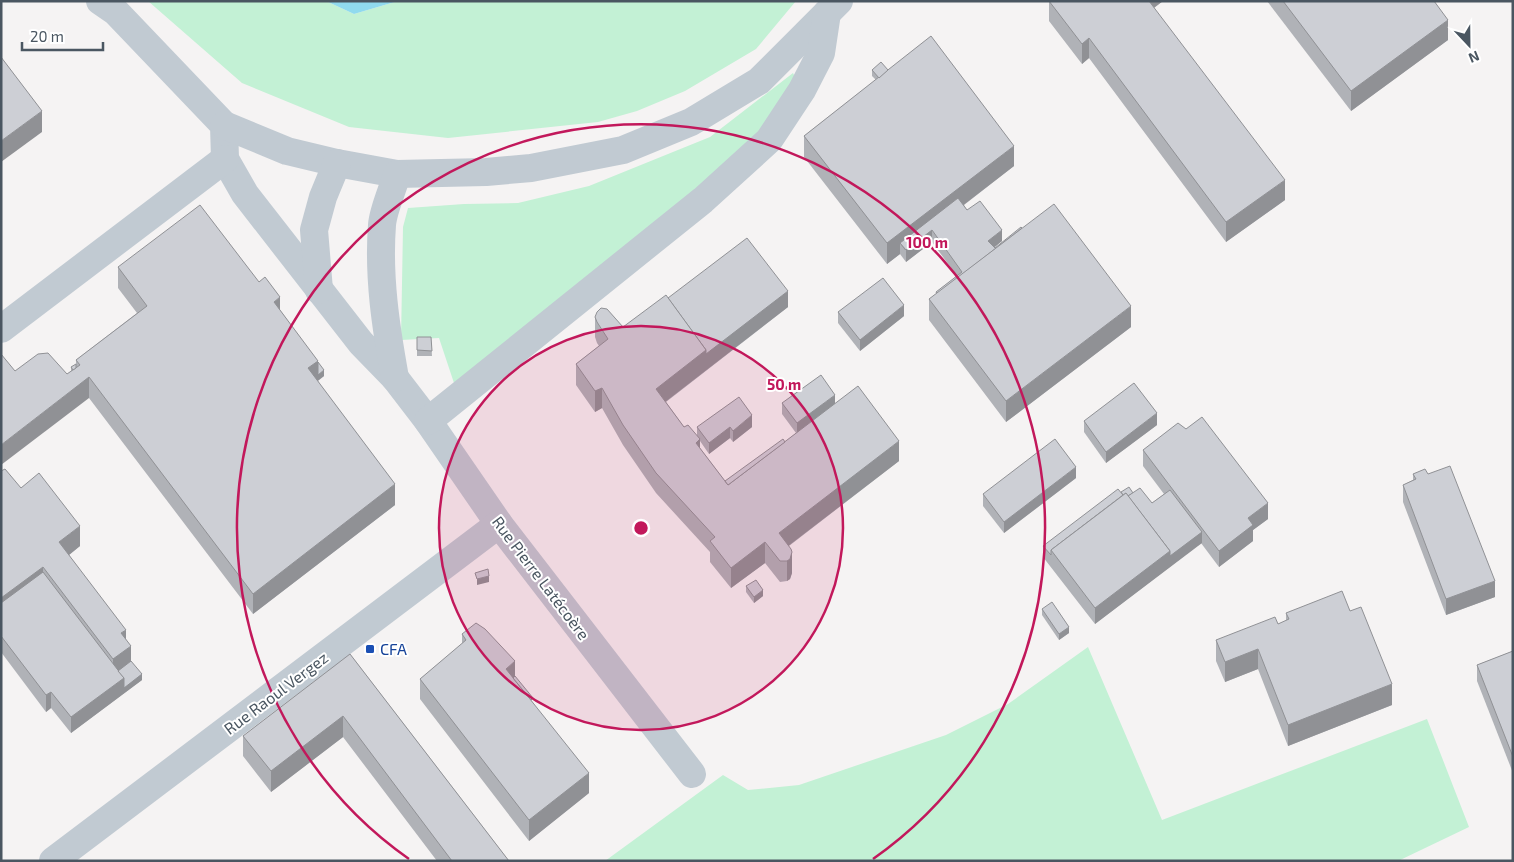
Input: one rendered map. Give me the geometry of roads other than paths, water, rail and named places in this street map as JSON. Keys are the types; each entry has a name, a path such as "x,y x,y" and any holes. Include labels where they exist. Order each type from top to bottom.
{"street":[{"path":"100,1 116,12 224,125 287,151 337,163 397,174 486,172 531,168 623,150 691,122 759,81 833,7"},
{"path":"428,421 704,200 769,140 802,90 821,53 833,7"},
{"name":"Rue Pierre Latécoère","path":"224,125 225,159 245,194 360,343 395,378 428,421 499,524 692,774"},
{"path":"1,329 225,159"},
{"path":"319,290 314,230 323,197 337,163"},
{"name":"Rue Pierre Latécoère","path":"395,378 387,335 382,287 382,224 397,174"},
{"name":"Rue Raoul Vergez","path":"53,861 499,524"}],"water":[{"path":"326,1 398,1 354,14"}],"place":[{"name":"CFA","path":"370,649"}]}
